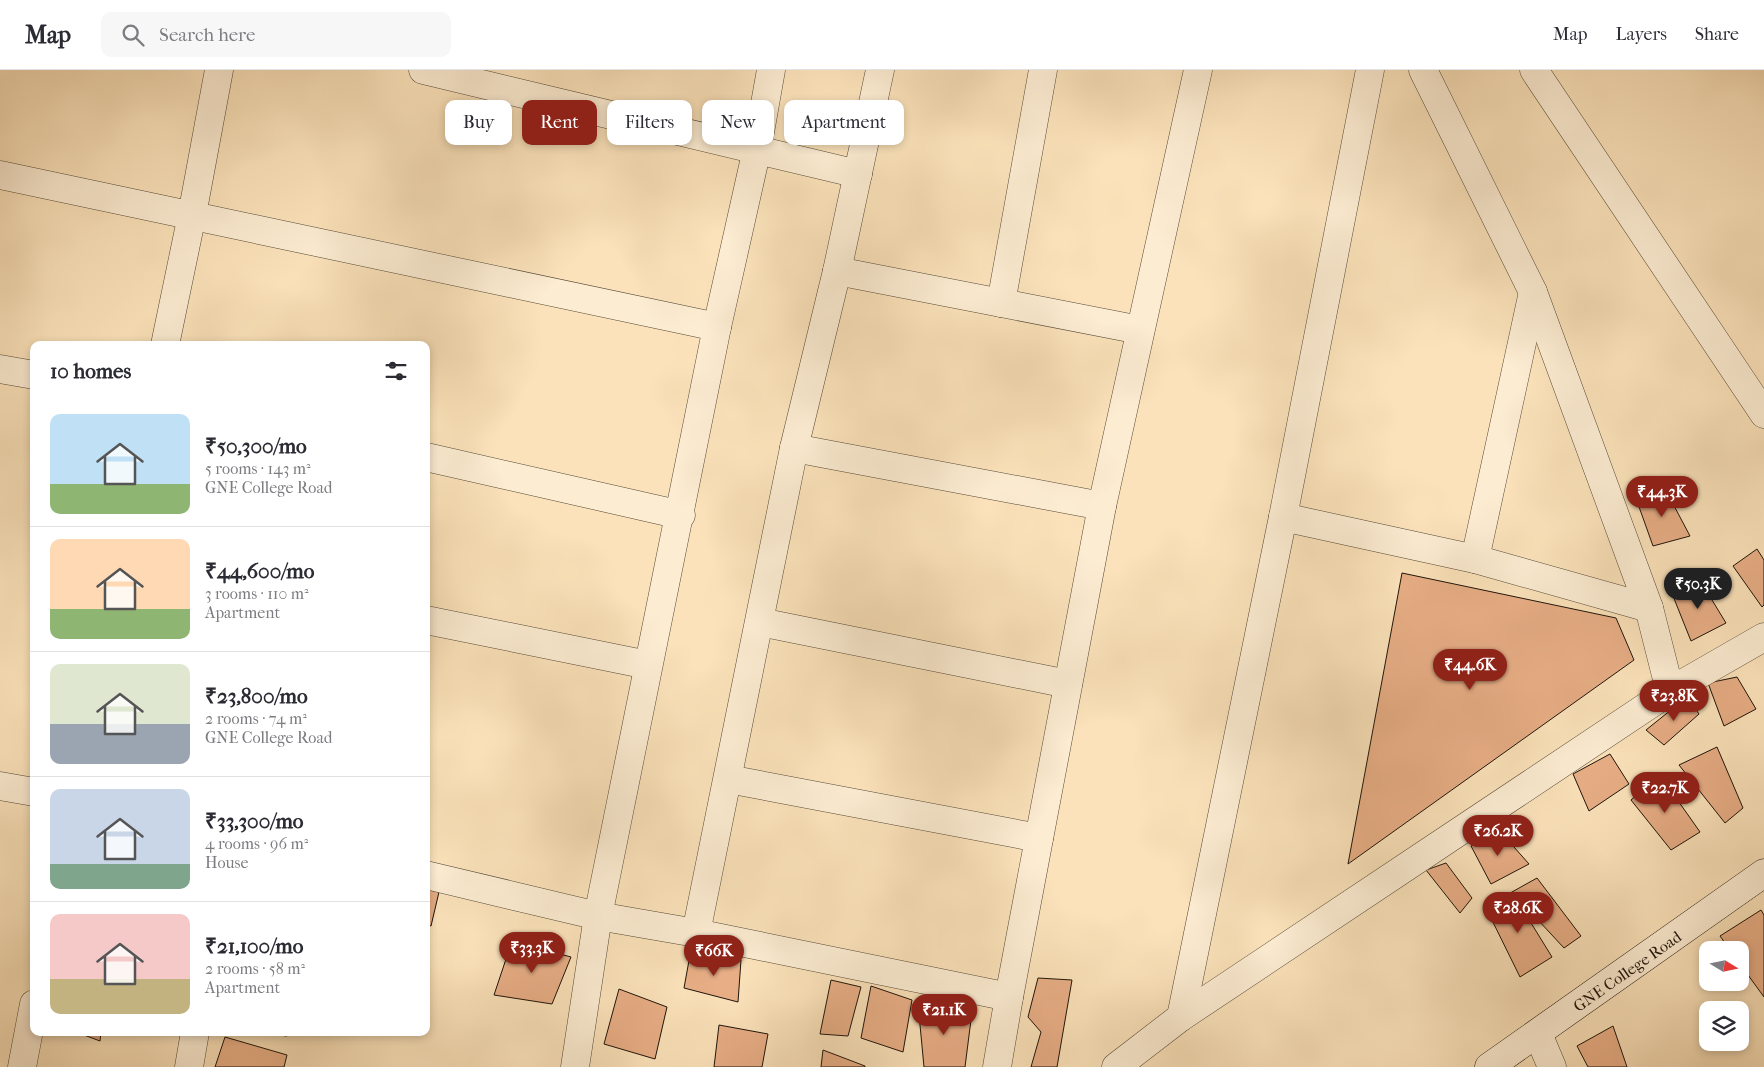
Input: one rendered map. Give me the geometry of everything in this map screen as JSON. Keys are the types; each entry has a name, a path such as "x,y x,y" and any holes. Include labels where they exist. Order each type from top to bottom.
{"street":[{"path":"166,341 219,70"},
{"path":"423,70 858,174"},
{"path":"575,1067 598,916 718,327 757,149 771,70"},
{"path":"696,933 794,448 837,271 880,70"},
{"path":"1001,303 1044,70"},
{"path":"997,1067 1102,506 1198,70"},
{"path":"1181,1017 1283,517 1370,70"},
{"path":"1423,70 1533,292 1649,608 1670,691"},
{"path":"1534,70 1764,414"},
{"path":"0,175 718,327"},
{"path":"837,271 1140,330"},
{"path":"1475,559 1533,292"},
{"path":"0,369 30,374"},
{"path":"794,448 1102,506"},
{"path":"430,458 681,515"},
{"path":"1283,517 1475,559 1649,608"},
{"path":"430,621 648,665"},
{"path":"760,622 1068,684"},
{"path":"1116,1067 1181,1017 1670,691 1764,637"},
{"path":"728,779 1039,838"},
{"path":"0,786 30,791"},
{"name":"GNE College Road","path":"1489,1067 1764,873"},
{"path":"430,876 598,916 696,933 1009,997"},
{"path":"22,1067 30,1025"},
{"path":"1538,1034 1552,1067"},
{"path":"188,1067 194,1036"}],"building":[{"path":"1662,483 1690,536 1653,546 1638,504"},
{"path":"1757,549 1764,560 1764,605 1762,607 1733,566"},
{"path":"1402,573 1616,618 1634,660 1348,864"},
{"path":"1698,577 1726,623 1691,641 1673,596"},
{"path":"1737,677 1756,709 1724,726 1708,683"},
{"path":"1687,697 1699,714 1664,745 1646,730"},
{"path":"1717,747 1743,808 1725,823 1679,765"},
{"path":"1610,754 1629,784 1589,811 1573,774"},
{"path":"1660,775 1700,832 1671,850 1631,800"},
{"path":"1498,829 1529,864 1491,884 1471,846"},
{"path":"1446,863 1472,898 1460,913 1426,870"},
{"path":"1537,878 1581,936 1564,948 1512,892"},
{"path":"430,890 439,892 430,926"},
{"path":"1512,892 1552,957 1520,977 1485,906"},
{"path":"1761,910 1764,915 1764,997 1749,976 1749,941 1724,941 1720,936"},
{"path":"512,941 571,957 552,1004 494,995"},
{"path":"690,955 741,960 738,1002 684,988"},
{"path":"1038,978 1072,980 1057,1067 1031,1067 1041,1032 1028,1017"},
{"path":"831,980 861,987 848,1036 820,1034"},
{"path":"871,986 912,1000 903,1052 861,1038"},
{"path":"619,989 667,1007 655,1059 604,1044"},
{"path":"918,1004 972,1012 965,1067 924,1067"},
{"path":"719,1025 768,1034 762,1067 714,1067"},
{"path":"1613,1026 1627,1067 1588,1067 1577,1046"},
{"path":"87,1036 101,1036 100,1041"},
{"path":"225,1037 287,1055 284,1067 215,1067"},
{"path":"823,1050 865,1066 865,1067 821,1067"}]}
